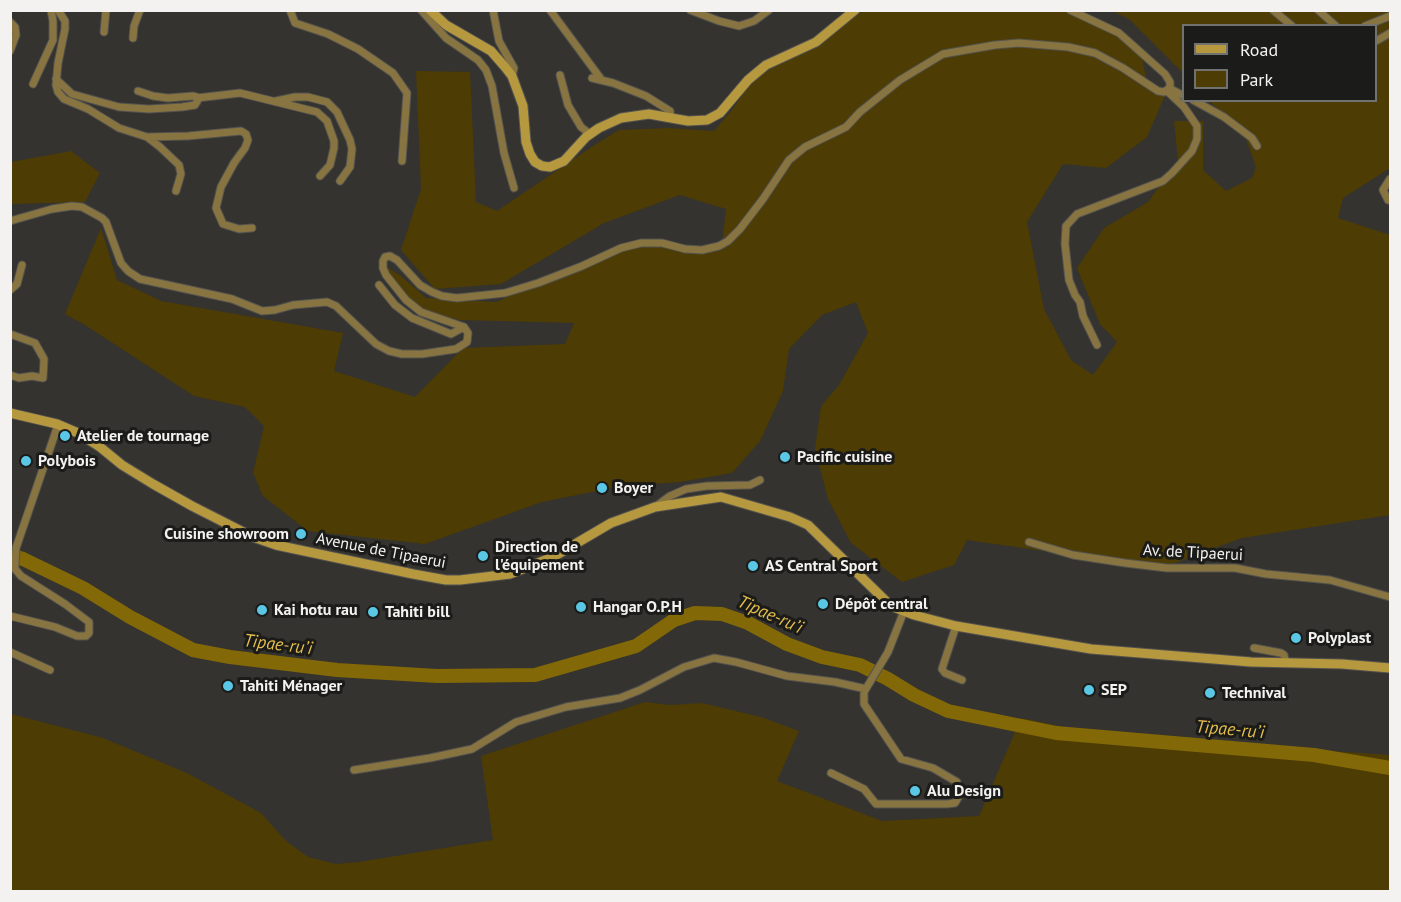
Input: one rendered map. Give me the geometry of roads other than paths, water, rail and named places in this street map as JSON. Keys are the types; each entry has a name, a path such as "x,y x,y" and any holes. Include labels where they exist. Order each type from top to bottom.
{"main road":[{"path":"430,10 446,25 491,51 512,76 524,106 526,142 535,162 542,166 558,165 590,134 609,122 634,115 649,114 688,121 707,120 720,113 748,80 766,65 816,42 855,10"},
{"name":"Avenue de Tipaerui","path":"10,413 58,425 78,433 122,465 192,506 253,537 288,548 446,580 492,577 518,572 553,557 611,522 655,507 721,497 790,517 808,525 876,593 891,606 904,611 956,626 1091,649 1286,663"},
{"path":"1286,663 1370,665 1390,668"}],"street":[{"path":"33,84 53,40 51,10"},
{"path":"58,10 65,21 56,79 58,92 64,99 88,109 120,128 147,137 160,147 179,165 181,174 176,191"},
{"path":"104,32 106,10"},
{"path":"133,38 134,26 140,10"},
{"path":"290,10 295,23 328,34 358,49 393,73 407,93 402,161"},
{"path":"421,10 446,38 478,60 486,70 492,86 504,153 514,188"},
{"path":"493,10 499,41 514,68 512,76"},
{"path":"550,10 602,79"},
{"path":"690,10 739,26 754,21 769,10"},
{"path":"1070,10 1119,33 1165,74 1170,82 1168,90"},
{"path":"1273,10 1290,24"},
{"path":"1318,10 1334,24"},
{"path":"1370,24 1390,16"},
{"path":"10,22 15,27 16,35 10,51"},
{"path":"10,220 52,209 82,207 102,218 121,263 140,279 231,299 262,311 327,302 336,306 376,344 402,354 456,349 467,342 468,333 464,327 421,312 406,300 386,275 383,268 385,257 390,256 397,260 420,285 432,292 457,298 516,290 582,266 621,248 641,243 653,242 702,250 719,246 728,242 740,229 763,200 789,160 805,147 846,127 860,112 900,80 943,54 1020,43 1068,47 1095,53 1158,91 1168,90 1182,95"},
{"path":"560,75 568,105 581,127 590,134"},
{"path":"592,78 631,89 665,106 670,111 671,118"},
{"path":"56,79 72,94 119,107 149,109 182,107 195,105 197,98"},
{"path":"1096,345 1069,280 1065,244 1066,226 1077,214 1163,181 1192,151 1197,139 1197,126 1168,90"},
{"path":"138,91 168,98 193,96 197,98 240,93 317,112 327,121 334,148 330,165 321,176"},
{"path":"273,102 308,97 327,102 337,112 351,140 352,149 350,167 340,181"},
{"path":"1197,102 1224,117 1252,138 1257,146"},
{"path":"147,137 241,131 246,134 248,140 245,148 221,187 216,208 224,224 239,229 252,228"},
{"path":"1388,200 1383,190 1390,179"},
{"path":"10,290 16,284 22,266"},
{"path":"379,285 395,305 412,318 451,334 464,327"},
{"path":"10,334 35,343 44,359 43,378 32,376 19,378 10,375"},
{"path":"10,616 55,627 77,636 86,636 90,628 89,622 21,576 15,569 15,544 58,425"},
{"path":"655,507 670,496 686,489 750,485 760,480"},
{"name":"Av. de Tipaerui","path":"1029,542 1073,555 1125,563 1167,568 1235,568 1266,574 1330,580 1390,597"},
{"path":"831,773 864,789 876,804 946,804 955,803 958,798 957,782 933,768 901,759 896,754 864,704 868,686 895,637 904,611"},
{"path":"956,626 942,669 945,673 962,680"},
{"path":"1254,648 1281,653 1286,663"},
{"path":"10,652 50,670"},
{"path":"354,770 472,749 516,722 567,707 620,698 684,667 714,658 795,678 868,686"}],"waterway":[{"name":"Tipae-ru’i","path":"10,555 83,588 130,617 193,650 230,657 337,670 437,676 535,675 636,646 674,620 695,613 722,614 748,623 787,644 822,657 860,665 948,711 1056,733 1314,755 1390,768"}],"place":[{"name":"Atelier de tournage","path":"65,436"},
{"name":"Pacific cuisine","path":"785,457"},
{"name":"Polybois","path":"26,461"},
{"name":"Boyer","path":"602,488"},
{"name":"Cuisine showroom","path":"301,534"},
{"name":"Direction de l'équipement","path":"483,556"},
{"name":"AS Central Sport","path":"753,566"},
{"name":"Dépôt central","path":"823,604"},
{"name":"Hangar O.P.H","path":"581,607"},
{"name":"Kai hotu rau","path":"262,610"},
{"name":"Tahiti bill","path":"373,612"},
{"name":"Polyplast","path":"1296,638"},
{"name":"Tahiti Ménager","path":"228,686"},
{"name":"SEP","path":"1089,690"},
{"name":"Technival","path":"1210,693"},
{"name":"Alu Design","path":"915,791"}]}
